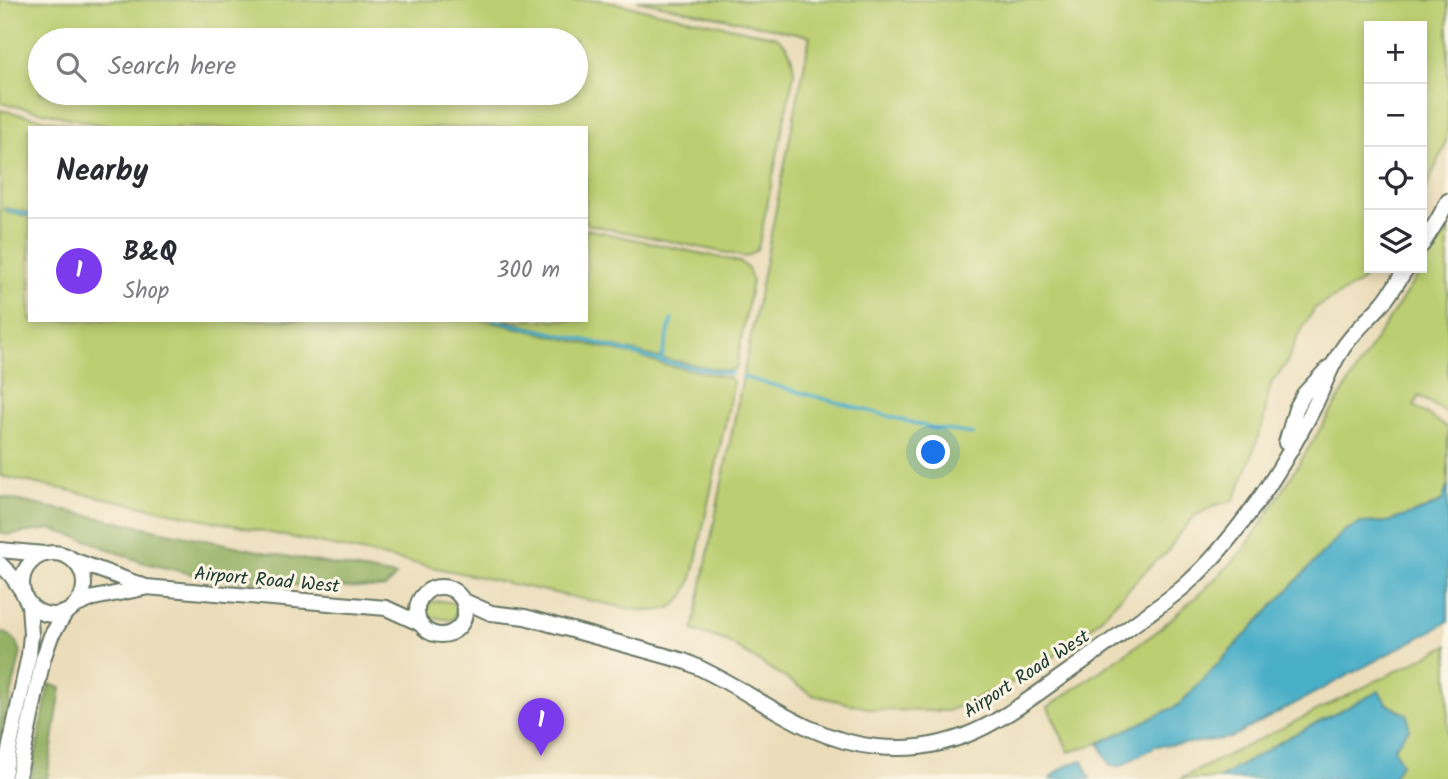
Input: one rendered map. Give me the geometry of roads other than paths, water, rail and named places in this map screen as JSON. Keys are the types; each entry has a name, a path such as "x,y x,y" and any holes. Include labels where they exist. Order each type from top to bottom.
{"street":[{"path":"1427,237 1448,201"},
{"name":"Airport Road West","path":"464,601 491,613 524,617 684,661 701,668 784,717 814,732 843,741 906,750 938,744 988,726 1059,678 1190,582 1250,512 1280,465 1296,409 1304,394 1383,302 1403,273"},
{"path":"0,550 64,555 80,568 84,578 81,598 51,636 43,659 18,779"},
{"path":"3,779 31,635 27,599 22,586 23,576 35,559 44,554"},
{"name":"Airport Road West","path":"73,560 146,587 386,608 421,624"},
{"path":"0,564 37,610 56,615 71,609"},
{"name":"Airport Road West","path":"71,609 94,598 146,587"},
{"path":"436,587 453,589 464,601 466,609 461,625 453,633 439,635 426,630 417,610 422,596 436,587"},
{"name":"Airport Road West","path":"386,608 422,596"},
{"name":"Airport Road West","path":"461,625 491,613"}],"water":[{"path":"1448,485 1448,621 1230,738 1156,746 1121,766 1110,766 1099,743 1179,705 1344,531 1361,523 1387,522 1426,509 1442,501"},
{"path":"1379,691 1387,704 1408,715 1409,729 1394,748 1401,764 1392,779 1218,779 1287,738"},
{"path":"1083,760 1090,779 1050,779 1065,766"}],"waterway":[{"path":"7,210 28,215"},
{"path":"502,322 589,341 661,361 672,319"},
{"path":"661,361 732,374"},
{"path":"743,377 932,428 973,434"}],"place":[{"name":"B&Q","path":"541,756"}]}
